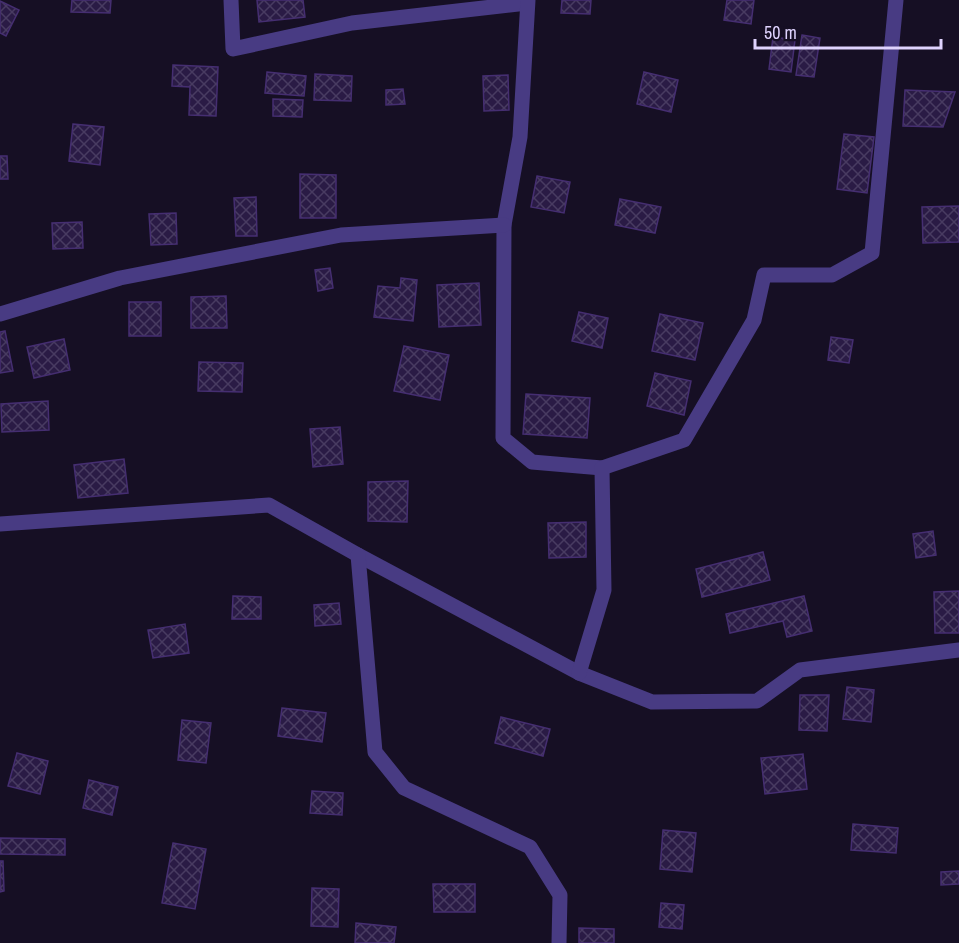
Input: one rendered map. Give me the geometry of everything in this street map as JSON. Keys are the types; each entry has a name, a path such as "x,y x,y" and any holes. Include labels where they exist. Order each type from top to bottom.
{"street":[{"path":"231,0 233,49 352,23 527,1 520,137 504,225 503,438 532,462 602,468 684,440 754,320 764,275 832,275 872,253 897,0"},
{"path":"0,314 120,278 341,235 504,225"},
{"path":"579,673 603,590 602,468"},
{"path":"0,526 269,505 579,673 652,702 757,701 801,670 959,650"},
{"path":"358,555 375,752 404,788 530,847 560,895 559,943"}],"building":[{"path":"72,0 111,0 110,13 71,12"},
{"path":"257,0 303,0 305,17 259,22"},
{"path":"562,0 591,0 590,14 561,13"},
{"path":"727,0 754,0 751,24 724,20"},
{"path":"0,1 19,10 6,36 0,33"},
{"path":"802,35 820,38 814,77 796,75"},
{"path":"773,37 795,40 791,72 769,69"},
{"path":"173,65 218,67 216,116 189,115 190,87 172,86"},
{"path":"267,72 306,76 304,96 265,93"},
{"path":"644,72 678,80 671,112 637,104"},
{"path":"315,74 352,76 351,101 314,100"},
{"path":"508,75 509,110 484,111 483,76"},
{"path":"403,89 405,104 386,105 386,90"},
{"path":"905,90 955,92 943,127 903,126"},
{"path":"273,99 303,100 302,117 273,116"},
{"path":"73,124 104,127 100,165 69,161"},
{"path":"844,134 874,137 867,193 837,189"},
{"path":"0,156 7,156 8,179 0,179"},
{"path":"300,174 336,175 336,218 300,218"},
{"path":"537,176 570,182 564,213 531,207"},
{"path":"256,197 257,236 236,236 234,198"},
{"path":"620,199 661,207 655,233 615,225"},
{"path":"959,206 959,242 923,243 922,207"},
{"path":"176,213 177,244 151,245 149,214"},
{"path":"82,222 83,248 53,249 52,223"},
{"path":"330,268 333,288 318,291 315,270"},
{"path":"401,278 417,280 413,321 374,317 378,286 400,288"},
{"path":"479,283 481,325 439,327 437,285"},
{"path":"226,296 227,328 191,328 191,297"},
{"path":"129,302 161,302 161,336 129,336"},
{"path":"579,312 608,318 602,348 572,341"},
{"path":"660,314 703,323 695,360 652,351"},
{"path":"5,331 13,371 0,373 0,332"},
{"path":"831,337 853,340 849,363 828,360"},
{"path":"64,339 70,370 34,378 27,347"},
{"path":"404,346 449,355 440,400 394,391"},
{"path":"199,362 243,363 242,392 198,391"},
{"path":"655,373 691,381 684,415 647,406"},
{"path":"526,394 590,398 587,438 523,434"},
{"path":"48,401 49,430 2,432 1,404"},
{"path":"340,427 343,464 313,467 310,429"},
{"path":"124,459 128,493 78,498 74,465"},
{"path":"408,481 407,522 368,521 368,482"},
{"path":"586,522 586,557 549,558 548,523"},
{"path":"933,531 936,555 916,558 913,534"},
{"path":"763,552 770,580 702,597 696,569"},
{"path":"959,591 959,633 935,633 934,592"},
{"path":"233,596 261,597 261,619 232,619"},
{"path":"804,596 812,631 787,637 783,621 730,633 726,614"},
{"path":"339,603 341,624 315,626 314,605"},
{"path":"185,624 189,653 153,658 148,630"},
{"path":"847,687 874,690 871,722 843,719"},
{"path":"800,695 829,695 827,731 799,730"},
{"path":"282,708 326,713 322,742 278,736"},
{"path":"501,717 550,729 543,756 495,743"},
{"path":"182,720 211,723 206,763 178,760"},
{"path":"17,753 48,761 40,794 8,786"},
{"path":"803,754 807,789 765,794 761,758"},
{"path":"89,780 118,787 112,815 83,808"},
{"path":"312,791 343,793 342,815 310,813"},
{"path":"853,824 898,828 896,853 851,850"},
{"path":"663,830 696,833 692,872 660,869"},
{"path":"0,838 65,839 65,855 0,854"},
{"path":"173,843 206,849 195,909 162,903"},
{"path":"0,861 3,861 4,891 0,892"},
{"path":"959,871 959,884 941,885 941,872"},
{"path":"433,884 475,884 475,912 434,912"},
{"path":"312,888 339,889 338,927 311,926"},
{"path":"661,903 684,905 682,929 659,927"},
{"path":"356,923 396,927 394,943 355,943"},
{"path":"579,928 614,929 614,943 579,943"}]}
